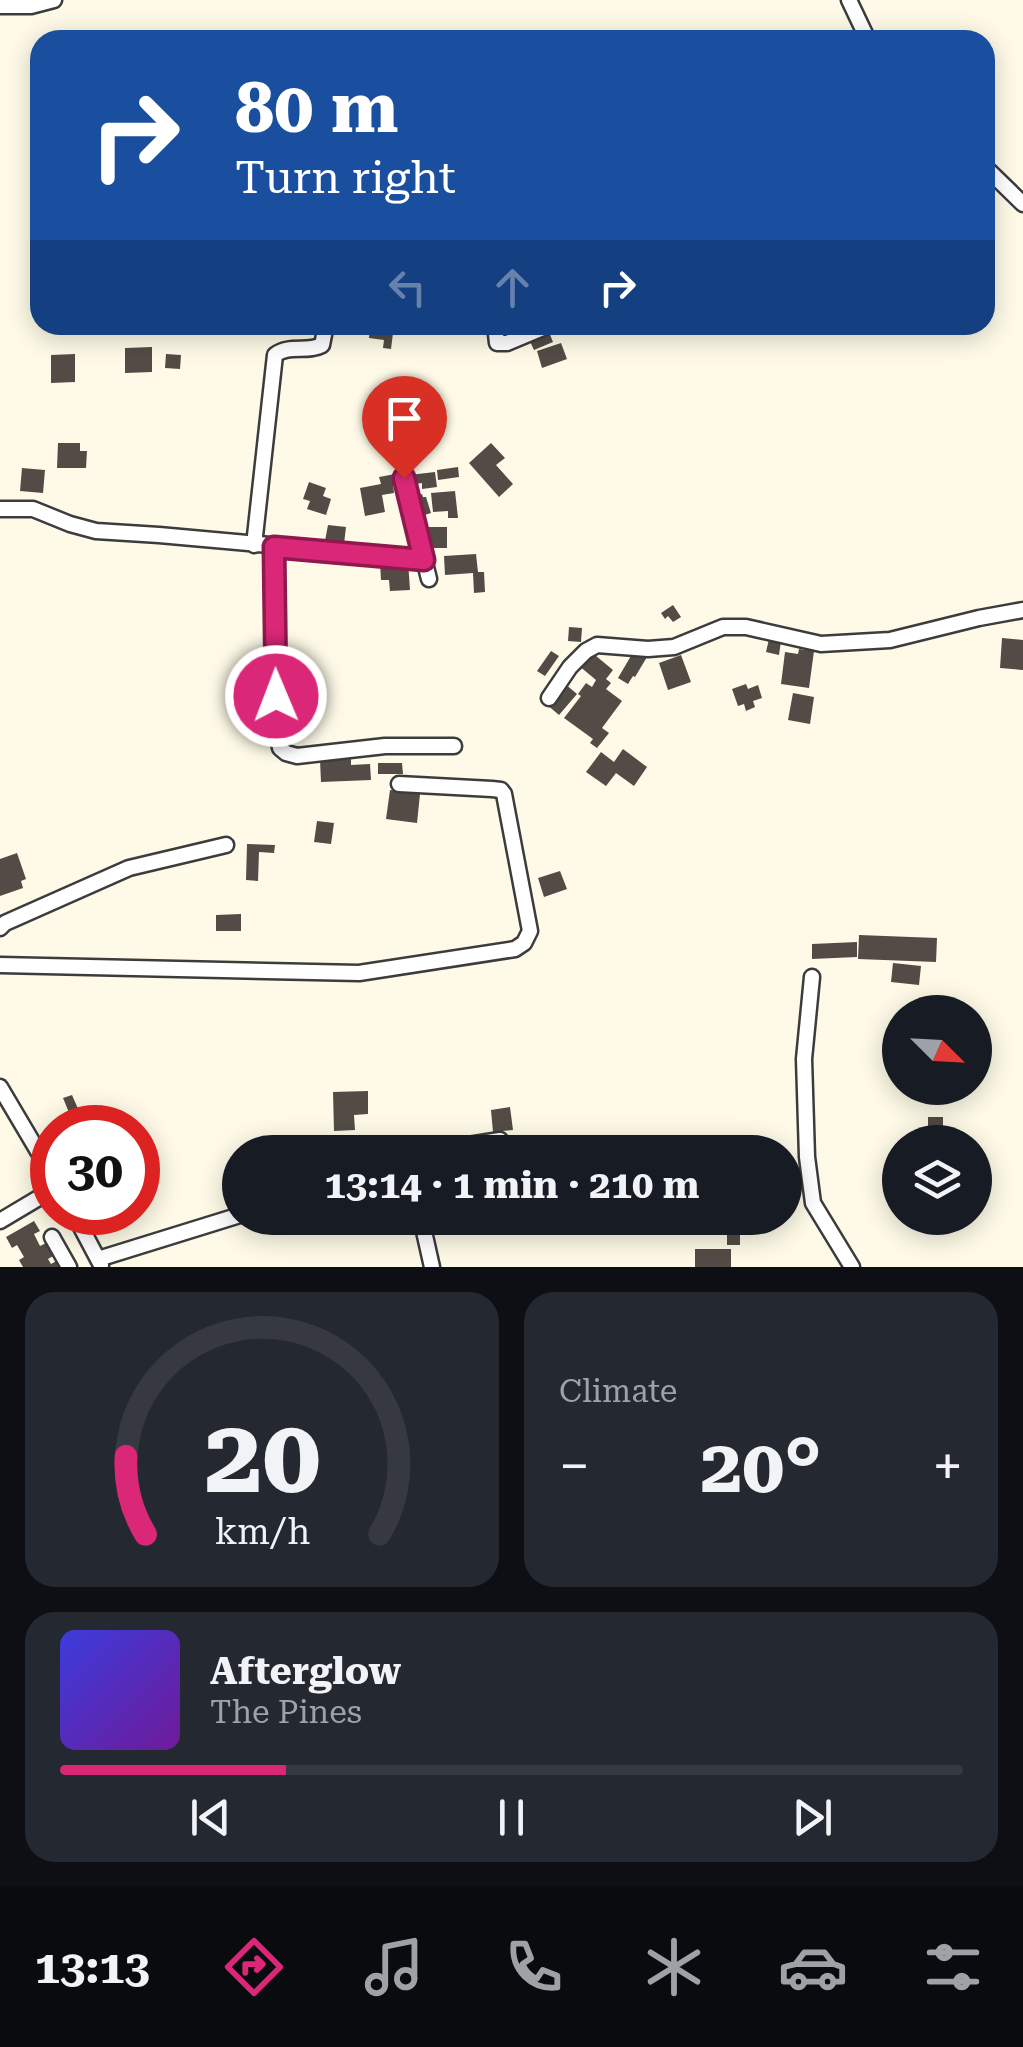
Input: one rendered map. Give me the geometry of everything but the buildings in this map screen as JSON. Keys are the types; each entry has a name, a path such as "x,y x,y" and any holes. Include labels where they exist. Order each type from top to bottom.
{"street":[{"path":"0,6 31,6 54,0"},
{"path":"849,0 863,30"},
{"path":"995,177 1023,204"},
{"path":"254,545 275,355 289,348 322,346 324,335"},
{"path":"496,335 497,344 526,335"},
{"path":"404,478 429,579"},
{"path":"0,508 33,509 96,532 424,560"},
{"path":"274,547 280,748 297,756 385,746 454,746"},
{"path":"549,698 570,667 597,645 674,648 724,627 746,627 820,644 890,640 1023,610"},
{"path":"0,965 359,973 515,949 524,943 530,931 501,790 399,784"},
{"path":"0,928 129,868 226,845"},
{"path":"812,977 804,1060 807,1157 813,1203 852,1267"},
{"path":"0,1087 30,1138"},
{"path":"0,1220 30,1203"},
{"path":"85,1235 100,1263 222,1221"},
{"path":"425,1235 432,1267"},
{"path":"52,1237 69,1267"}],"route":[{"path":"276,696 274,547 424,560 404,478"}]}
